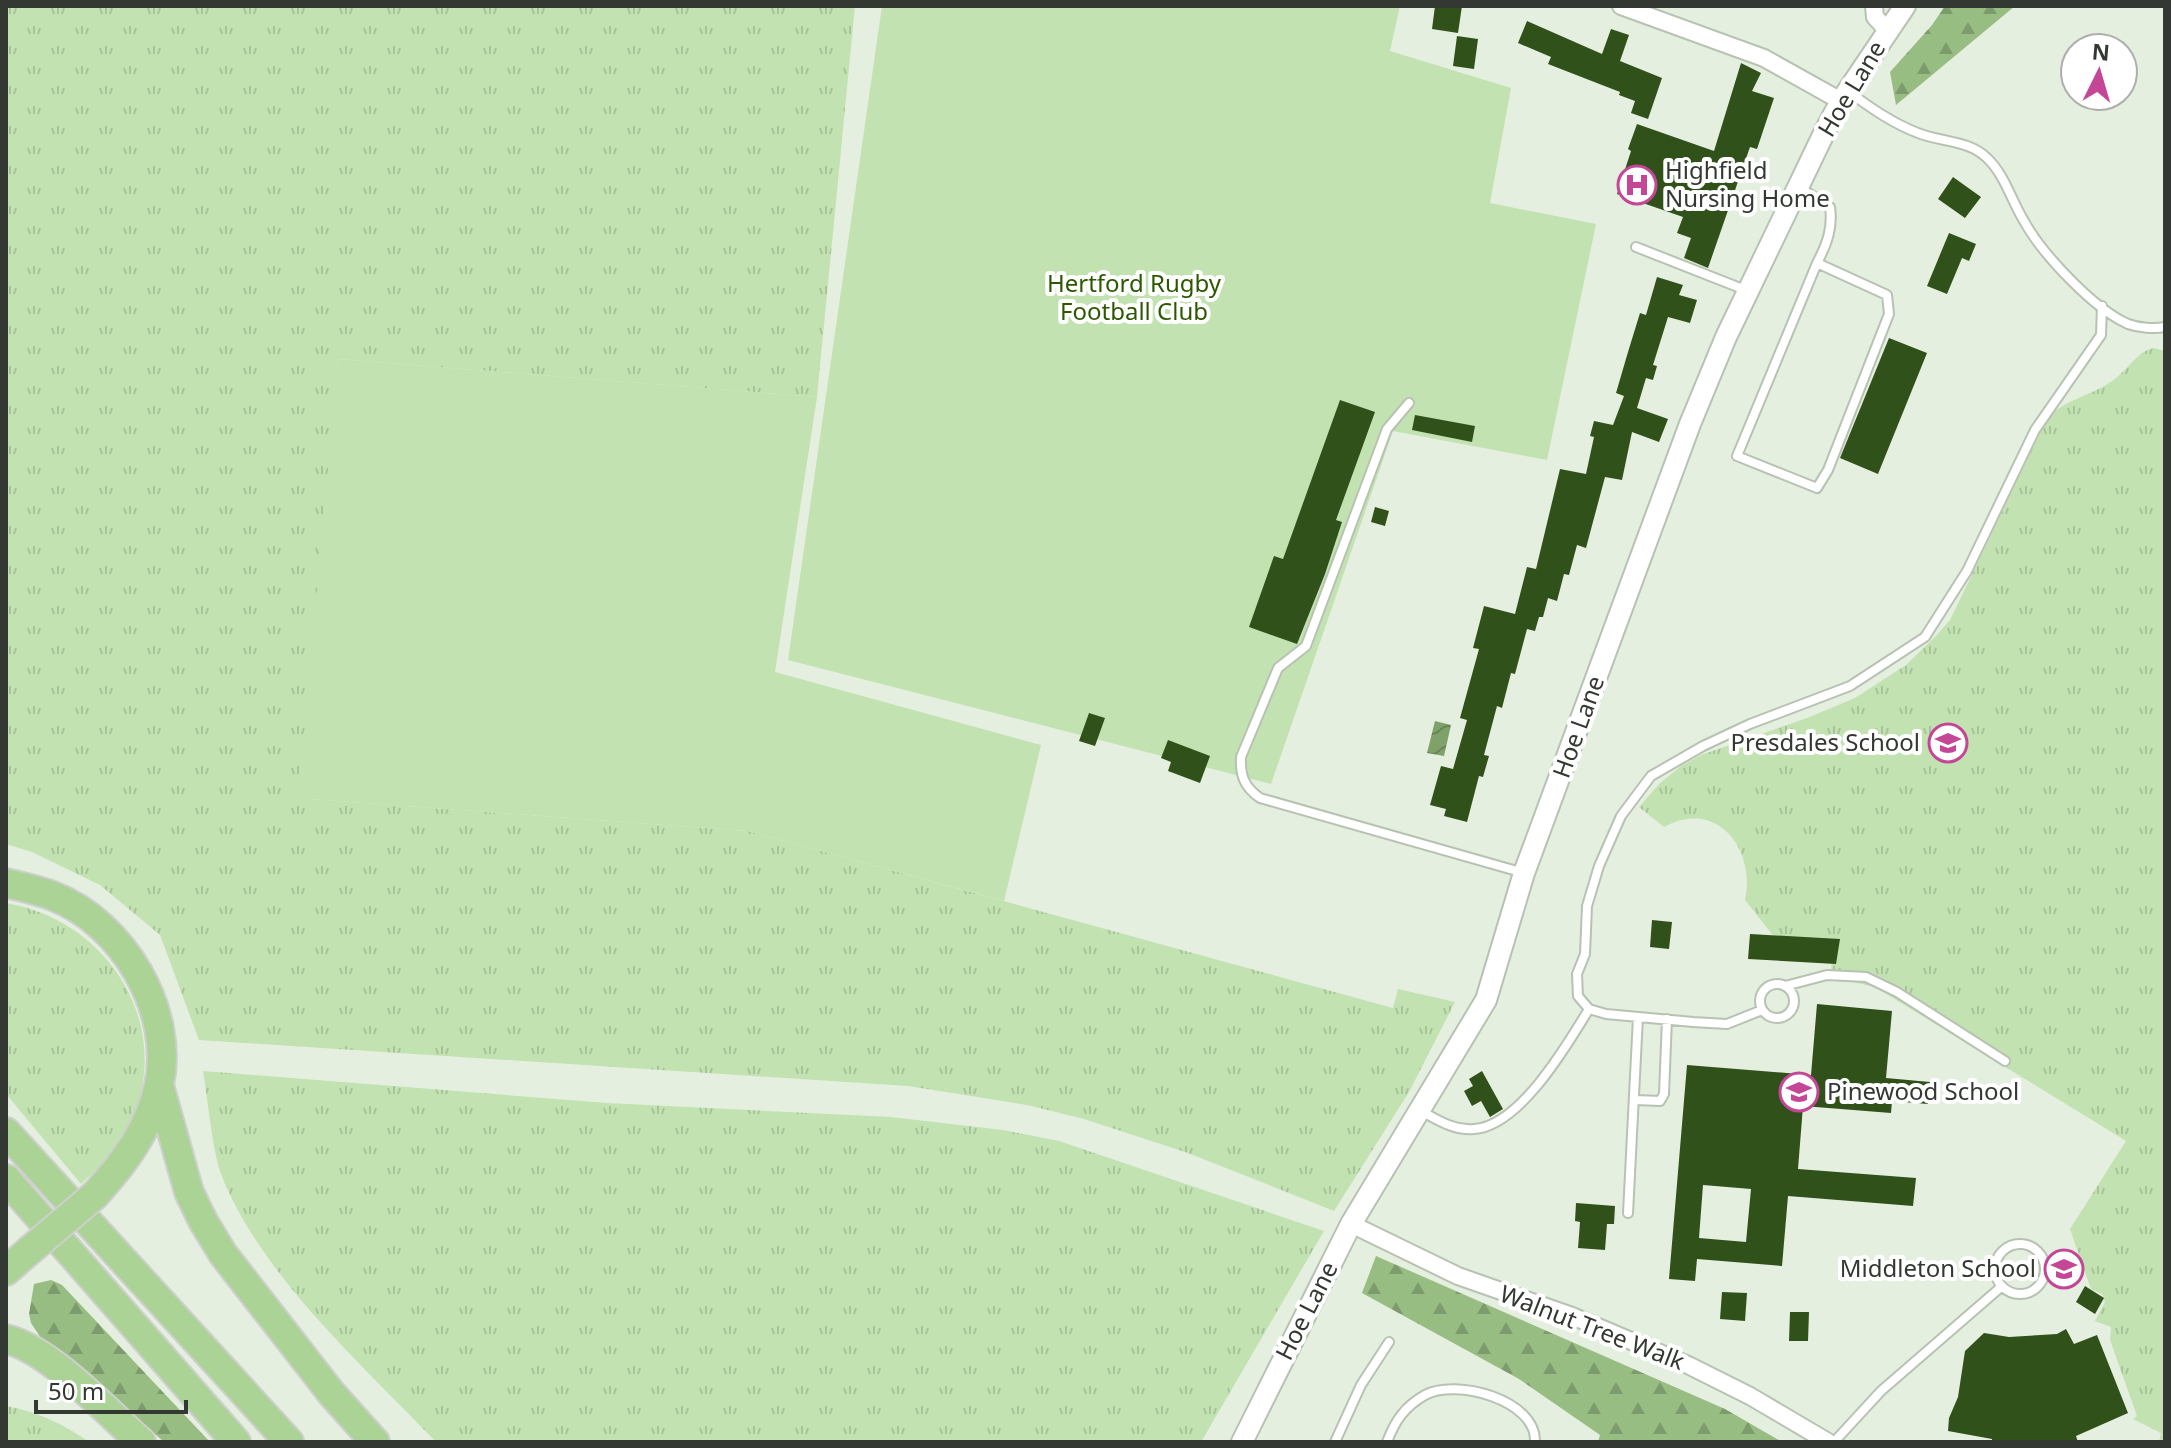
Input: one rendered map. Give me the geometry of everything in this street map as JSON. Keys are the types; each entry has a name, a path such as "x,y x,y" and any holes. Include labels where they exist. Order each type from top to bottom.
{"highway":[{"path":"6,883 54,896 103,928 123,949 151,1002 161,1051 159,1085 146,1124 133,1149 95,1195 6,1271"},
{"path":"159,1085 189,1192 203,1221 223,1254 332,1394 375,1442"},
{"path":"6,1132 289,1442"},
{"path":"6,1179 236,1442"},
{"path":"6,1339 31,1350 60,1370 141,1442"}],"street":[{"path":"1621,6 1764,58 1845,96"},
{"path":"1874,6 1875,17 1887,30"},
{"name":"Hoe Lane","path":"1242,1442 1351,1224 1486,1000 1524,873 1690,424 1798,186 1845,96 1905,6"},
{"name":"Walnut Tree Walk","path":"1351,1224 1458,1276 1572,1316 1688,1365 1764,1403 1828,1442"}],"lane":[{"path":"1845,96 1899,125 1975,149 1985,156 2006,184 2024,222 2068,278 2129,324 2154,329 2165,327"},
{"path":"1798,186 1830,207 1832,223 1737,456 1817,488 1828,470 1889,314 1887,295 1817,263"},
{"path":"1636,247 1748,291"},
{"path":"1762,1010 1727,1024 1606,1014 1589,1009 1578,996 1577,974 1585,954 1587,906 1599,866 1621,816 1651,776 1750,724 1850,686 1925,637 1967,571 2035,430 2101,335 2102,306"},
{"path":"1409,403 1387,429 1306,646 1278,668 1241,757 1240,767 1249,791 1268,801 1524,873"},
{"path":"1785,986 1792,994 1791,1010 1776,1018 1762,1010 1759,999 1764,989 1774,984 1785,986 1827,975 1866,977 1897,992 2005,1061"},
{"path":"1420,1110 1448,1126 1475,1130 1500,1119 1546,1075 1589,1009"},
{"path":"1628,1213 1638,1017"},
{"path":"1636,1100 1660,1101 1664,1094 1667,1019"},
{"path":"2014,1244 2023,1244 2039,1252 2044,1259 2045,1277 2034,1291 2017,1295 2001,1287 1995,1271 2000,1254 2014,1244"},
{"path":"1834,1442 1881,1391 2001,1287"},
{"path":"1335,1442 1361,1385 1389,1342"},
{"path":"1387,1442 1396,1419 1411,1405 1427,1394 1459,1388 1479,1392 1527,1417 1535,1433 1535,1442"}],"green space":[{"path":"6,6 855,6 817,397 338,359 309,799 748,831 1393,1008 1398,989 1455,1002 1409,1092 1334,1211 1188,1153 1084,1119 1027,1105 908,1086 199,1040 160,935 100,885 32,852 6,844"},
{"name":"Hertford Rugby Football Club","path":"882,6 1400,6 1390,51 1511,88 1490,203 1596,224 1547,460 1393,431 1271,784 788,660"},
{"path":"1945,6 2015,6 1896,105 1890,72"},
{"name":"Presdales School","path":"2154,348 2165,351 2165,1442 2159,1442 2161,1433 2133,1419 2137,1416 2110,1340 2111,1327 2095,1321 2105,1302 2102,1294 2091,1289 2070,1229 2126,1141 1875,987 1831,977 1832,951 1782,947 1745,900 1747,881 1744,863 1738,847 1728,834 1716,824 1701,819 1683,820 1664,827 1639,807 1659,784 1701,755 1855,698 1906,665 1950,620 2047,419 2062,406 2107,384 2138,356"},
{"path":"338,359 817,397 775,672 1041,745 1004,901 748,831 309,799 299,793"},
{"path":"6,903 44,914 77,933 105,958 126,988 140,1022 145,1058 140,1096 121,1141 81,1184 6,1094"},
{"path":"203,1071 607,1103 891,1117 1003,1130 1059,1141 1324,1231 1201,1442 436,1442 315,1317 261,1248 221,1174"},
{"path":"1376,1256 1725,1409 1782,1442 1598,1442 1600,1435 1519,1379 1362,1293"},
{"path":"51,1280 62,1285 210,1442 164,1442 90,1376 41,1338 29,1314 34,1284"},
{"path":"6,1406 49,1419 89,1442 6,1442"}],"water":[{"path":"1435,721 1451,725 1444,756 1427,753"}],"building":[{"path":"1435,6 1462,6 1458,33 1432,29"},
{"path":"1527,21 1602,54 1611,29 1629,35 1620,61 1662,78 1648,119 1631,113 1635,101 1619,95 1620,92 1548,64 1551,57 1518,43"},
{"path":"1457,36 1478,39 1474,69 1453,66"},
{"path":"1741,63 1761,73 1752,91 1774,98 1757,149 1750,147 1708,268 1684,258 1691,238 1677,233 1683,217 1617,194 1637,124 1714,151"},
{"path":"1953,177 1981,197 1965,218 1938,199"},
{"path":"1949,233 1976,244 1969,261 1962,258 1947,294 1927,286"},
{"path":"1657,277 1683,285 1679,295 1697,300 1690,323 1668,317 1653,365 1657,366 1653,380 1646,378 1637,408 1668,419 1659,442 1632,432 1622,480 1605,477 1586,548 1577,545 1569,575 1564,574 1557,601 1548,598 1535,631 1527,629 1502,708 1497,706 1484,755 1489,756 1483,777 1479,776 1467,822 1444,816 1446,809 1430,805 1441,766 1453,769 1467,720 1460,718 1479,649 1473,648 1484,606 1515,614 1527,567 1536,569 1560,469 1586,474 1594,421 1613,425 1624,396 1616,393 1628,352 1640,313 1646,315"},
{"path":"1889,338 1927,353 1878,474 1840,458"},
{"path":"1340,400 1375,412 1336,520 1342,522 1325,574 1297,644 1249,627 1274,556 1283,559"},
{"path":"1415,415 1475,426 1472,442 1412,430"},
{"path":"1375,507 1389,511 1385,526 1371,522"},
{"path":"1089,713 1105,718 1095,746 1079,741"},
{"path":"1168,740 1210,756 1200,783 1168,771 1171,762 1161,758"},
{"path":"1652,920 1672,922 1669,949 1650,947"},
{"path":"1750,934 1840,939 1836,964 1748,959"},
{"path":"1817,1004 1892,1011 1886,1078 1930,1082 1928,1104 1892,1101 1891,1113 1803,1106 1798,1169 1916,1178 1913,1206 1788,1196 1782,1266 1697,1259 1695,1281 1669,1279 1687,1065 1811,1075","holes":["1703,1185 1751,1189 1746,1242 1699,1238"]},
{"path":"1482,1071 1503,1109 1490,1117 1481,1101 1472,1106 1464,1091 1473,1086 1469,1079"},
{"path":"1576,1203 1615,1206 1614,1224 1607,1224 1605,1250 1578,1248 1580,1222 1575,1221"},
{"path":"2085,1286 2104,1298 2095,1314 2076,1302"},
{"path":"1722,1292 1747,1293 1745,1321 1720,1319"},
{"path":"1790,1312 1809,1312 1808,1341 1789,1341"},
{"path":"2066,1329 2074,1344 2097,1335 2128,1413 2076,1436 2078,1442 1992,1442 1992,1439 1948,1431 1949,1418 1958,1397 1965,1351 1984,1333 2009,1337 2057,1334"}],"place":[{"name":"Highfield Nursing Home","path":"1637,185"},
{"name":"Presdales School","path":"1948,743"},
{"name":"Pinewood School","path":"1799,1092"},
{"name":"Middleton School","path":"2064,1269"}]}
